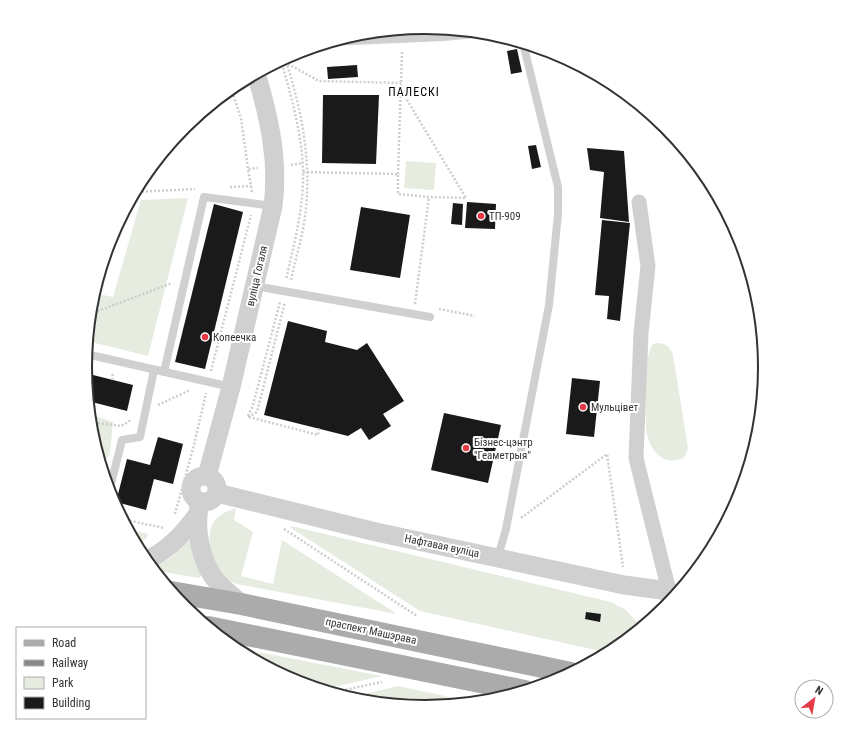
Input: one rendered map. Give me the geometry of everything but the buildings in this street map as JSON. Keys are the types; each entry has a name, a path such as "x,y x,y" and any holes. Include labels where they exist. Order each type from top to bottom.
{"main road":[{"name":"праспект Машэрава","path":"180,594 241,604 562,672"},
{"path":"221,631 514,689"}],"street":[{"name":"вуліца Гогаля","path":"207,476 231,387 273,206 276,182 272,136 269,118 258,79"},
{"name":"Нафтавая вуліца","path":"640,202 648,266 642,333 636,458 669,594"},
{"path":"151,558 169,548 185,532 199,509 213,499 217,493 215,483 207,476 200,477 191,485 192,496 199,509 204,558 217,582 241,604"},
{"name":"Нафтавая вуліца","path":"217,493 376,532 498,557 624,585 667,596"}],"lane":[{"path":"354,41 402,40 454,36"},
{"path":"498,557 506,529 549,305 558,214 558,187 525,50"},
{"path":"164,372 204,197 254,202 273,206"},
{"path":"255,286 430,317"},
{"path":"92,355 231,387"},
{"path":"112,482 122,440 140,437 154,370"}],"path":[{"path":"401,90 466,198 398,194 402,40"},
{"path":"288,63 319,81 401,83"},
{"path":"286,64 301,115 307,145 308,171 306,209 288,292 280,318 257,412 248,416 318,435 319,428"},
{"path":"233,95 241,118 248,169"},
{"path":"303,172 398,174"},
{"path":"226,187 251,186"},
{"path":"142,192 203,189"},
{"path":"413,314 429,197"},
{"path":"175,514 194,445 208,382 254,202"},
{"path":"96,312 186,278"},
{"path":"102,286 104,279"},
{"path":"415,305 423,306"},
{"path":"438,309 475,316"},
{"path":"112,380 114,369"},
{"path":"506,529 606,454 625,577 624,585"},
{"path":"129,521 171,530"},
{"path":"284,528 417,616"},
{"path":"341,691 386,681"}],"green space":[{"path":"406,161 436,163 434,190 404,188"},
{"path":"188,198 148,356 92,342 100,294 113,297 141,200"},
{"path":"657,343 667,346 673,355 688,448 684,458 676,460 663,459 658,455 648,438 646,430 646,362 652,345"},
{"path":"95,416 113,422 110,453 105,461"},
{"path":"236,508 234,520 253,532 241,576 273,584 282,540 397,614 237,584 226,579 220,573 213,558 210,549 210,532 217,518"},
{"path":"291,526 611,602 626,610 638,624 600,651 420,611 291,528"},
{"path":"134,531 148,534 146,539 141,541"},
{"path":"191,540 202,575 199,578 161,572 157,567 173,556 186,542"},
{"path":"248,650 382,676 331,687 297,676 277,667"},
{"path":"398,686 459,699 425,701 360,695"}],"place":[{"name":"ТП-909","path":"481,216"},
{"name":"Копеечка","path":"205,337"},
{"name":"Мульцівет","path":"583,407"},
{"name":"Бізнес-цэнтр \"Геаметрыя\"","path":"466,448"}],"district":[{"name":"ПАЛЕСКІ","path":"414,92"}]}
